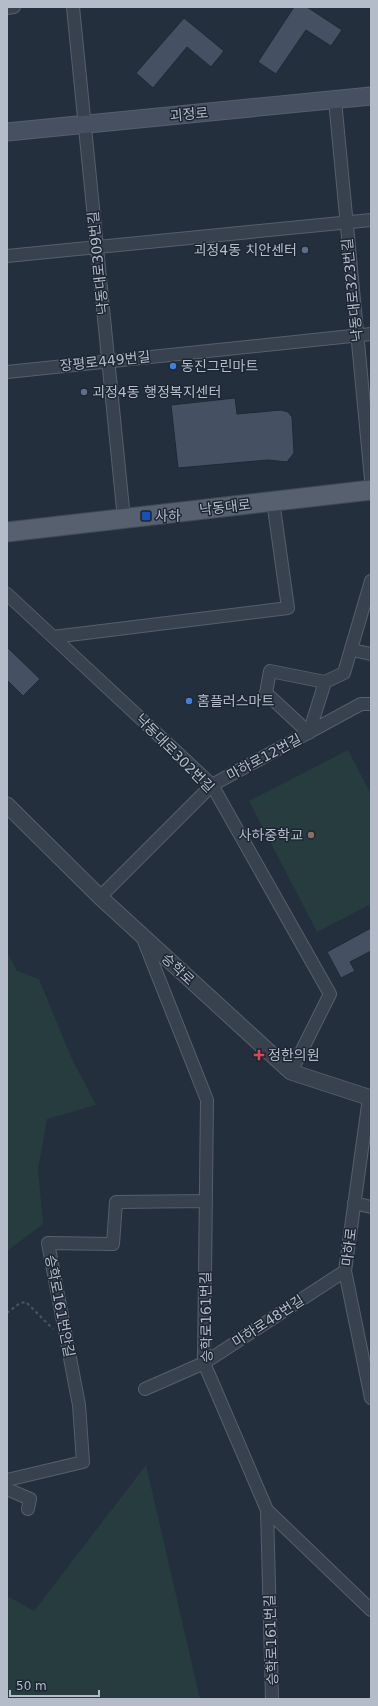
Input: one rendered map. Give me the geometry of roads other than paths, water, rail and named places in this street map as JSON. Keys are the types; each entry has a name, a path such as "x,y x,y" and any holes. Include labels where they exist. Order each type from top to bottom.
{"main road":[{"name":"괴정로","path":"7,132 371,96"},
{"name":"낙동대로","path":"7,532 371,490"}],"street":[{"path":"7,8 14,7"},
{"name":"낙동대로309번길","path":"73,7 124,519"},
{"name":"낙동대로323번길","path":"335,100 371,479"},
{"path":"7,256 371,220"},
{"name":"장평로449번길","path":"7,372 108,360 371,334"},
{"path":"53,637 288,608 273,501"},
{"path":"325,682 309,733 266,693 270,671 325,682 344,673 371,581"},
{"name":"낙동대로302번길","path":"7,594 212,785 330,994 291,1072"},
{"path":"352,650 371,654"},
{"name":"마하로12번길","path":"100,897 212,785 361,704 371,704"},
{"name":"승학로","path":"7,805 100,897 291,1072 370,1097"},
{"name":"승학로161번길","path":"141,935 207,1100 204,1363 267,1510 272,1699"},
{"name":"마하로","path":"370,1097 345,1271 371,1398"},
{"name":"승학로161번안길","path":"7,1480 83,1462 79,1405 48,1243 113,1244 116,1202 206,1201"},
{"path":"354,1203 371,1207"},
{"name":"마하로48번길","path":"145,1389 204,1363 345,1271"},
{"path":"7,1489 30,1499 28,1509"},
{"path":"267,1510 371,1610"}],"place":[{"name":"괴정4동 치안센터","path":"305,250"},
{"name":"동진그린마트","path":"173,366"},
{"name":"괴정4동 행정복지센터","path":"84,392"},
{"name":"사하","path":"146,516"},
{"name":"홈플러스마트","path":"189,701"},
{"name":"사하중학교","path":"311,835"},
{"name":"정한의원","path":"259,1055"}]}
